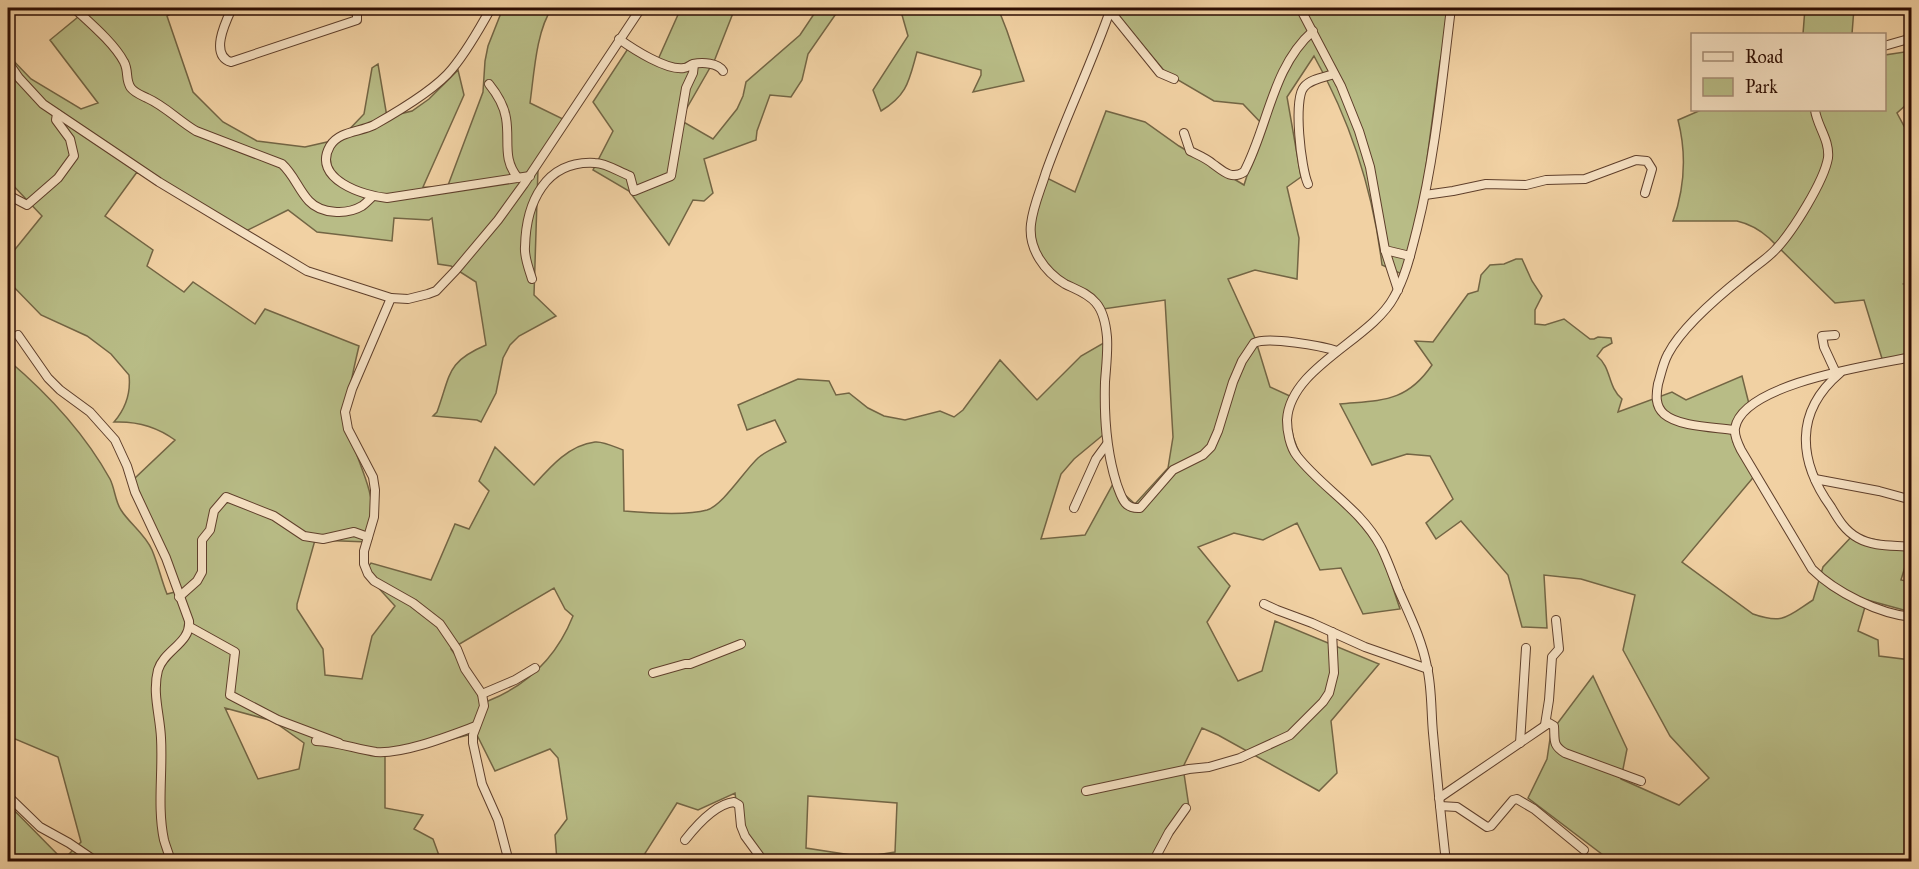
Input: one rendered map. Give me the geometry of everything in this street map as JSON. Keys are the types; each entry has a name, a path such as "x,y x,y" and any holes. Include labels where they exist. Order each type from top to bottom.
{"street":[{"path":"74,8 117,51 125,63 126,80 132,90 163,106 196,131 282,164 291,173 311,203 319,209 347,212 362,206 372,197"},
{"path":"232,8 219,44 222,56 231,62 357,20 355,11 339,8"},
{"path":"491,8 452,70 438,83 372,126 340,136 328,149 327,164 334,177 352,189 372,197 387,198 530,176"},
{"path":"8,62 35,97 57,114 159,182 307,271 392,298 417,298 436,291 498,220 530,176 641,8"},
{"path":"1300,8 1347,102 1364,149 1370,167 1384,250 1398,290"},
{"path":"1445,861 1428,669 1413,623 1379,543 1367,525 1297,456 1289,438 1287,420 1294,396 1305,381 1337,351 1382,315 1398,290 1410,256 1425,195 1451,8"},
{"path":"1174,79 1160,73 1111,10 1052,155 1036,201 1031,230 1040,262 1047,271 1088,296 1096,303 1103,317 1107,338 1105,410 1107,444 1111,468 1123,501 1130,507 1140,508 1173,470 1203,455 1211,447 1233,382 1242,361 1254,343 1265,340 1322,346 1337,351"},
{"path":"1184,133 1191,151 1232,176 1244,172 1278,85 1297,48 1313,32"},
{"path":"1886,45 1911,38"},
{"path":"620,39 643,54 669,66 683,69 694,64 715,64 723,71"},
{"path":"532,279 524,250 526,233 531,206 547,178 567,165 597,162 630,176 634,191 671,176 686,88 693,73 694,64"},
{"path":"1308,184 1304,176 1299,135 1299,97 1304,87 1317,79 1334,74"},
{"path":"489,84 503,106 507,119 509,165 518,178"},
{"path":"1734,430 1685,423 1670,418 1659,408 1656,400 1663,365 1677,341 1701,314 1777,248 1811,197 1828,157 1828,145 1815,111"},
{"path":"8,195 27,205 58,178 74,156 70,139 56,120 57,114"},
{"path":"1425,195 1486,184 1516,186 1546,180 1585,178 1636,160 1647,161 1652,169 1645,194"},
{"path":"1384,250 1410,256"},
{"path":"392,298 352,389 345,412 348,429 373,477 374,517 364,550 364,564 374,581 413,603 440,624 482,694 484,705 476,726 473,743 482,784 498,820 509,861"},
{"path":"1835,335 1822,336 1824,347 1838,372"},
{"path":"18,336 48,378 90,412 115,440 127,466 135,492 166,558 188,616 190,627 186,636 163,659 156,685 161,735 160,780 164,839 171,861"},
{"path":"1911,357 1795,383 1765,396 1739,418 1734,430 1741,450 1812,569 1825,580 1864,604 1911,617"},
{"path":"1838,372 1819,394 1812,406 1807,424 1806,452 1820,491 1846,529 1856,537 1869,544 1911,547"},
{"path":"1074,508 1096,459 1107,444"},
{"path":"1815,479 1879,490 1911,500"},
{"path":"179,597 197,581 202,572 202,540 210,530 214,511 226,497 274,516 304,536 323,539 354,532 368,537"},
{"path":"1264,604 1365,647 1428,669"},
{"path":"1545,725 1550,700 1552,657 1558,649 1556,620"},
{"path":"190,627 235,652 230,695 278,720 339,743 378,752 395,751 476,726"},
{"path":"1086,791 1189,769 1209,767 1240,758 1290,735 1329,693 1334,673 1332,632"},
{"path":"653,673 690,664 741,644"},
{"path":"1520,743 1526,648"},
{"path":"482,694 536,668"},
{"path":"1439,802 1549,723 1554,726 1554,742 1557,748 1641,781"},
{"path":"316,741 339,743"},
{"path":"8,796 40,827 97,861"},
{"path":"1439,802 1457,807 1487,827 1491,826 1513,800 1517,799 1534,809 1584,850"},
{"path":"685,840 700,820 728,803 734,802 739,805 741,826 745,836 764,861"},
{"path":"1153,861 1186,808"}],"green space":[{"path":"89,8 180,8 167,16 193,92 223,122 257,141 305,147 340,139 364,114 372,68 378,64 387,117 412,111 429,99 458,70 464,95 423,187 447,188 483,92 488,46 503,8 552,8 539,41 530,103 565,120 538,169 534,295 556,316 519,336 510,345 503,358 496,393 481,422 433,416 437,412 448,379 457,364 463,357 486,345 476,282 451,266 438,264 432,218 429,220 394,218 392,241 317,232 288,210 246,231 137,172 105,216 153,250 147,266 184,292 193,282 255,324 265,309 359,346 349,394 347,420 370,494 373,519 370,534 368,542 315,540 297,609 323,649 325,675 362,679 372,636 395,606 364,572 371,563 431,580 455,524 469,529 489,491 479,481 495,447 534,485 553,464 568,452 586,444 605,443 623,450 624,511 678,513 707,510 720,502 758,458 786,442 775,420 747,430 738,405 798,379 829,381 836,395 849,393 868,408 884,416 905,420 940,411 954,417 963,410 1000,360 1037,400 1081,356 1107,341 1103,435 1074,459 1061,474 1041,539 1085,535 1113,484 1135,504 1168,468 1173,437 1165,300 1103,309 1045,267 1031,231 1047,178 1075,192 1106,111 1145,122 1179,146 1244,185 1263,125 1243,104 1214,101 1166,73 1115,12 1116,8 1449,8 1449,27 1440,62 1421,204 1406,276 1382,265 1373,210 1358,158 1339,106 1314,56 1287,97 1301,177 1287,187 1299,238 1297,279 1255,270 1228,279 1255,338 1270,387 1292,397 1291,428 1298,450 1377,540 1400,609 1363,614 1341,568 1320,570 1297,523 1263,540 1234,533 1198,547 1230,586 1207,622 1238,681 1262,671 1275,621 1379,664 1331,721 1337,773 1319,791 1202,728 1183,767 1189,807 1155,862 765,861 739,825 735,793 698,810 677,803 642,858 650,861 557,861 555,835 567,819 558,758 550,749 495,771 476,733 385,756 385,808 423,815 414,829 433,839 441,861 8,861 8,804 63,860 81,842 58,757 13,738 8,741 8,360 51,400 89,446 110,479 121,510 149,544 167,594 179,591 134,479 175,440 146,425 114,422 127,400 129,375 111,354 87,336 41,315 8,281 8,258 42,216 8,180 8,55 31,79 81,109 98,103 50,40","holes":["554,588 565,609 573,616 559,644 540,668 528,678 516,687 488,701 451,649","225,708 273,721 304,743 299,769 258,779","808,796 897,803 895,852 864,857 806,848"]},
{"path":"681,8 735,8 715,59 680,120 713,139 737,109 746,82 800,35 818,8 840,8 808,54 802,80 791,97 770,95 756,140 704,159 713,193 704,201 693,200 669,245 629,191 593,170 613,131 593,102 631,44 656,64"},
{"path":"900,8 998,8 1024,81 973,92 981,70 917,52 902,93 881,111 873,90 908,36"},
{"path":"1805,8 1854,8 1852,33 1803,33"},
{"path":"1911,51 1911,104 1906,105 1897,113 1911,134 1912,281 1904,284 1911,286 1911,358 1884,365 1864,300 1835,303 1769,238 1746,224 1737,221 1673,221 1680,196 1684,158 1678,120 1699,111 1886,111 1886,55"},
{"path":"1522,259 1542,296 1535,310 1535,324 1545,325 1564,319 1590,339 1611,338 1612,343 1603,348 1597,356 1605,366 1617,394 1622,399 1618,412 1672,392 1686,400 1742,376 1749,404 1732,432 1733,442 1757,473 1682,562 1753,614 1779,619 1813,600 1823,567 1853,535 1911,547 1901,580 1911,582 1911,612 1867,600 1858,631 1878,640 1879,656 1911,660 1911,861 1637,862 1634,859 1632,861 1611,861 1528,798 1547,759 1551,732 1593,676 1627,749 1621,779 1679,805 1709,778 1670,736 1623,650 1635,595 1581,579 1544,575 1547,628 1522,627 1508,575 1461,521 1436,539 1426,523 1453,499 1430,456 1407,454 1372,465 1340,404 1380,400 1412,387 1432,365 1415,341 1433,342 1468,294 1478,291 1481,275 1490,265 1504,264"}]}
